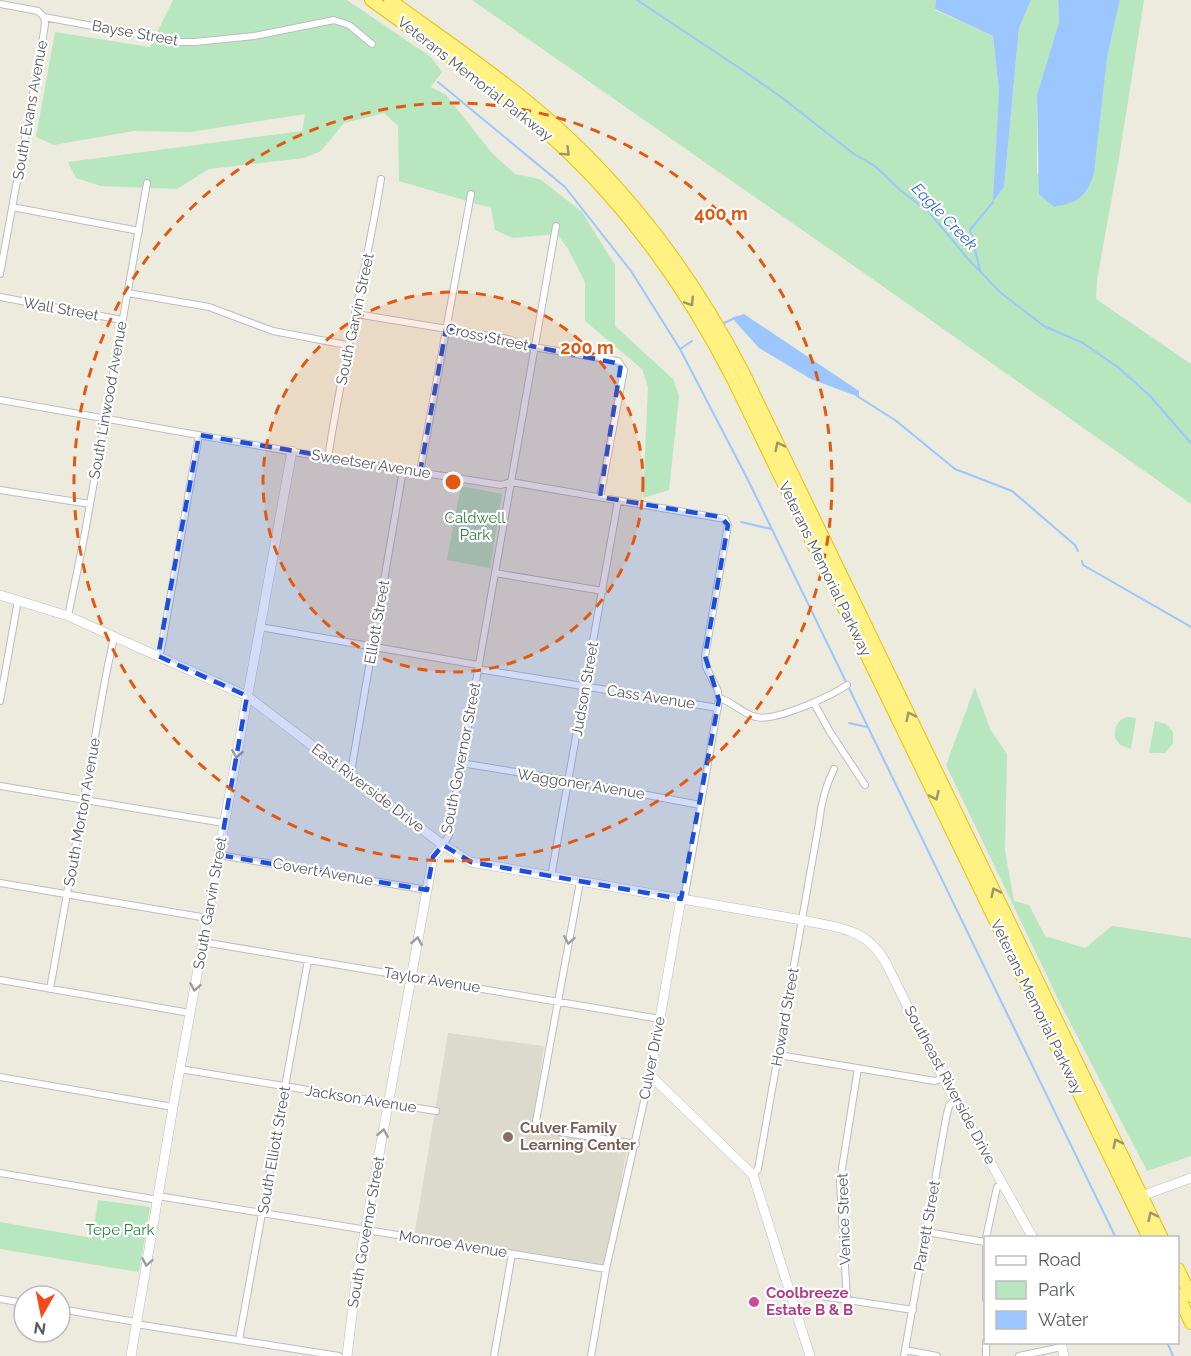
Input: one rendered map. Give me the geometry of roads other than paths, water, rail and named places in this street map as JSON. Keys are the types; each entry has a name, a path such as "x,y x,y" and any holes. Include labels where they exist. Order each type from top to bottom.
{"highway":[{"name":"Veterans Memorial Parkway","path":"371,0 494,90 555,141 632,222 690,301 738,389 1136,1197 1161,1236"},
{"name":"Veterans Memorial Parkway","path":"390,0 502,81 578,146 641,214 703,300 743,372 1136,1197 1148,1236"},
{"path":"1179,1271 1191,1296"},
{"path":"1179,1297 1191,1323"}],"street":[{"name":"Bayse Street","path":"0,4 38,11 44,17 169,41 195,42 254,36 334,20 349,25 372,44"},
{"name":"South Evans Avenue","path":"0,274 42,44 44,17"},
{"name":"South Garvin Street","path":"328,458 347,345 356,314 381,179"},
{"name":"South Linwood Avenue","path":"68,616 147,183"},
{"path":"420,472 471,194"},
{"path":"12,207 139,231"},
{"name":"South Governor Street","path":"346,1356 365,1229 433,857 448,836 556,226"},
{"path":"128,293 209,308 273,331 347,345"},
{"name":"Wall Street","path":"0,297 122,320"},
{"name":"Cross Street","path":"356,314 508,339 536,347 617,361 624,370 600,497"},
{"name":"Sweetser Avenue","path":"0,400 328,458 501,485 511,482 721,517 728,521 726,534"},
{"path":"158,656 161,650 199,435"},
{"name":"South Garvin Street","path":"130,1356 292,451"},
{"name":"Elliott Street","path":"348,772 352,766 403,470"},
{"path":"0,490 90,504"},
{"name":"Judson Street","path":"551,877 618,501"},
{"name":"Culver Drive","path":"591,1356 606,1269 650,1075 718,708 718,691 706,667 705,656 726,534"},
{"path":"495,573 603,591"},
{"name":"East Riverside Drive","path":"0,595 68,616 247,696 443,845 471,862 802,920 853,931 863,936"},
{"path":"0,701 1,684 18,600"},
{"name":"Cass Avenue","path":"260,627 373,646 585,687 718,708"},
{"name":"South Morton Avenue","path":"50,989 114,637"},
{"path":"719,698 731,702 757,718 767,717 814,703 847,685"},
{"path":"814,703 830,732 866,785"},
{"name":"Waggoner Avenue","path":"461,763 700,805"},
{"name":"Howard Street","path":"753,1175 758,1169 779,1055 821,800 824,788 834,769"},
{"path":"0,786 224,824"},
{"name":"Covert Avenue","path":"219,855 427,890"},
{"path":"580,882 536,1121 539,1127 544,1129 636,1144"},
{"path":"0,883 207,918"},
{"name":"Southeast Riverside Drive","path":"863,936 871,941 881,953 943,1078 1032,1236"},
{"name":"Taylor Avenue","path":"203,942 660,1019"},
{"name":"South Elliott Street","path":"239,1340 308,960"},
{"path":"0,980 190,1013"},
{"path":"779,1055 936,1081 943,1078"},
{"name":"Venice Street","path":"847,1300 840,1181 858,1068"},
{"name":"Jackson Avenue","path":"180,1069 436,1111"},
{"path":"650,1075 753,1175 810,1356"},
{"path":"0,1077 173,1107"},
{"name":"Parrett Street","path":"904,1353 946,1118 951,1101 955,1099"},
{"name":"Monroe Avenue","path":"0,1173 606,1269"},
{"path":"1136,1197 1191,1178"},
{"path":"986,1236 997,1186 1002,1184"},
{"path":"927,1232 984,1239"},
{"path":"494,1356 512,1254"},
{"path":"790,1294 795,1292 912,1310"},
{"path":"72,1311 339,1356"},
{"path":"1019,1356 1062,1349"},
{"path":"904,1353 937,1356"}],"water":[{"path":"936,0 1031,0 1019,28 1004,187 993,202 999,92 993,36 935,9"},
{"path":"1058,0 1120,0 1107,57 1094,173 1088,188 1080,198 1054,207 1039,194 1037,95 1059,22"},
{"path":"744,314 859,391 859,397 811,379 759,348 732,318"}],"waterway":[{"name":"Eagle Creek","path":"637,0 744,71 854,154 875,166 900,190 929,212 969,260 1001,293 1044,326 1083,343 1119,368 1150,396 1191,443"},
{"path":"438,82 565,187 631,271 680,349 748,480 1115,1236"},
{"path":"980,270 970,230 993,202"},
{"path":"724,323 737,317"},
{"path":"680,349 692,341"},
{"path":"857,396 895,420 955,469 1012,491 1075,545 1078,551"},
{"path":"741,522 771,529"},
{"path":"1082,561 1083,565 1191,627"},
{"path":"849,723 867,727"},
{"path":"1168,1344 1173,1356"}],"place":[{"name":"Culver Family Learning Center","path":"508,1137"},
{"name":"Coolbreeze Estate B & B","path":"754,1302"}],"park label":[{"name":"Caldwell Park","path":"475,526"},
{"name":"Tepe Park","path":"120,1230"}]}
